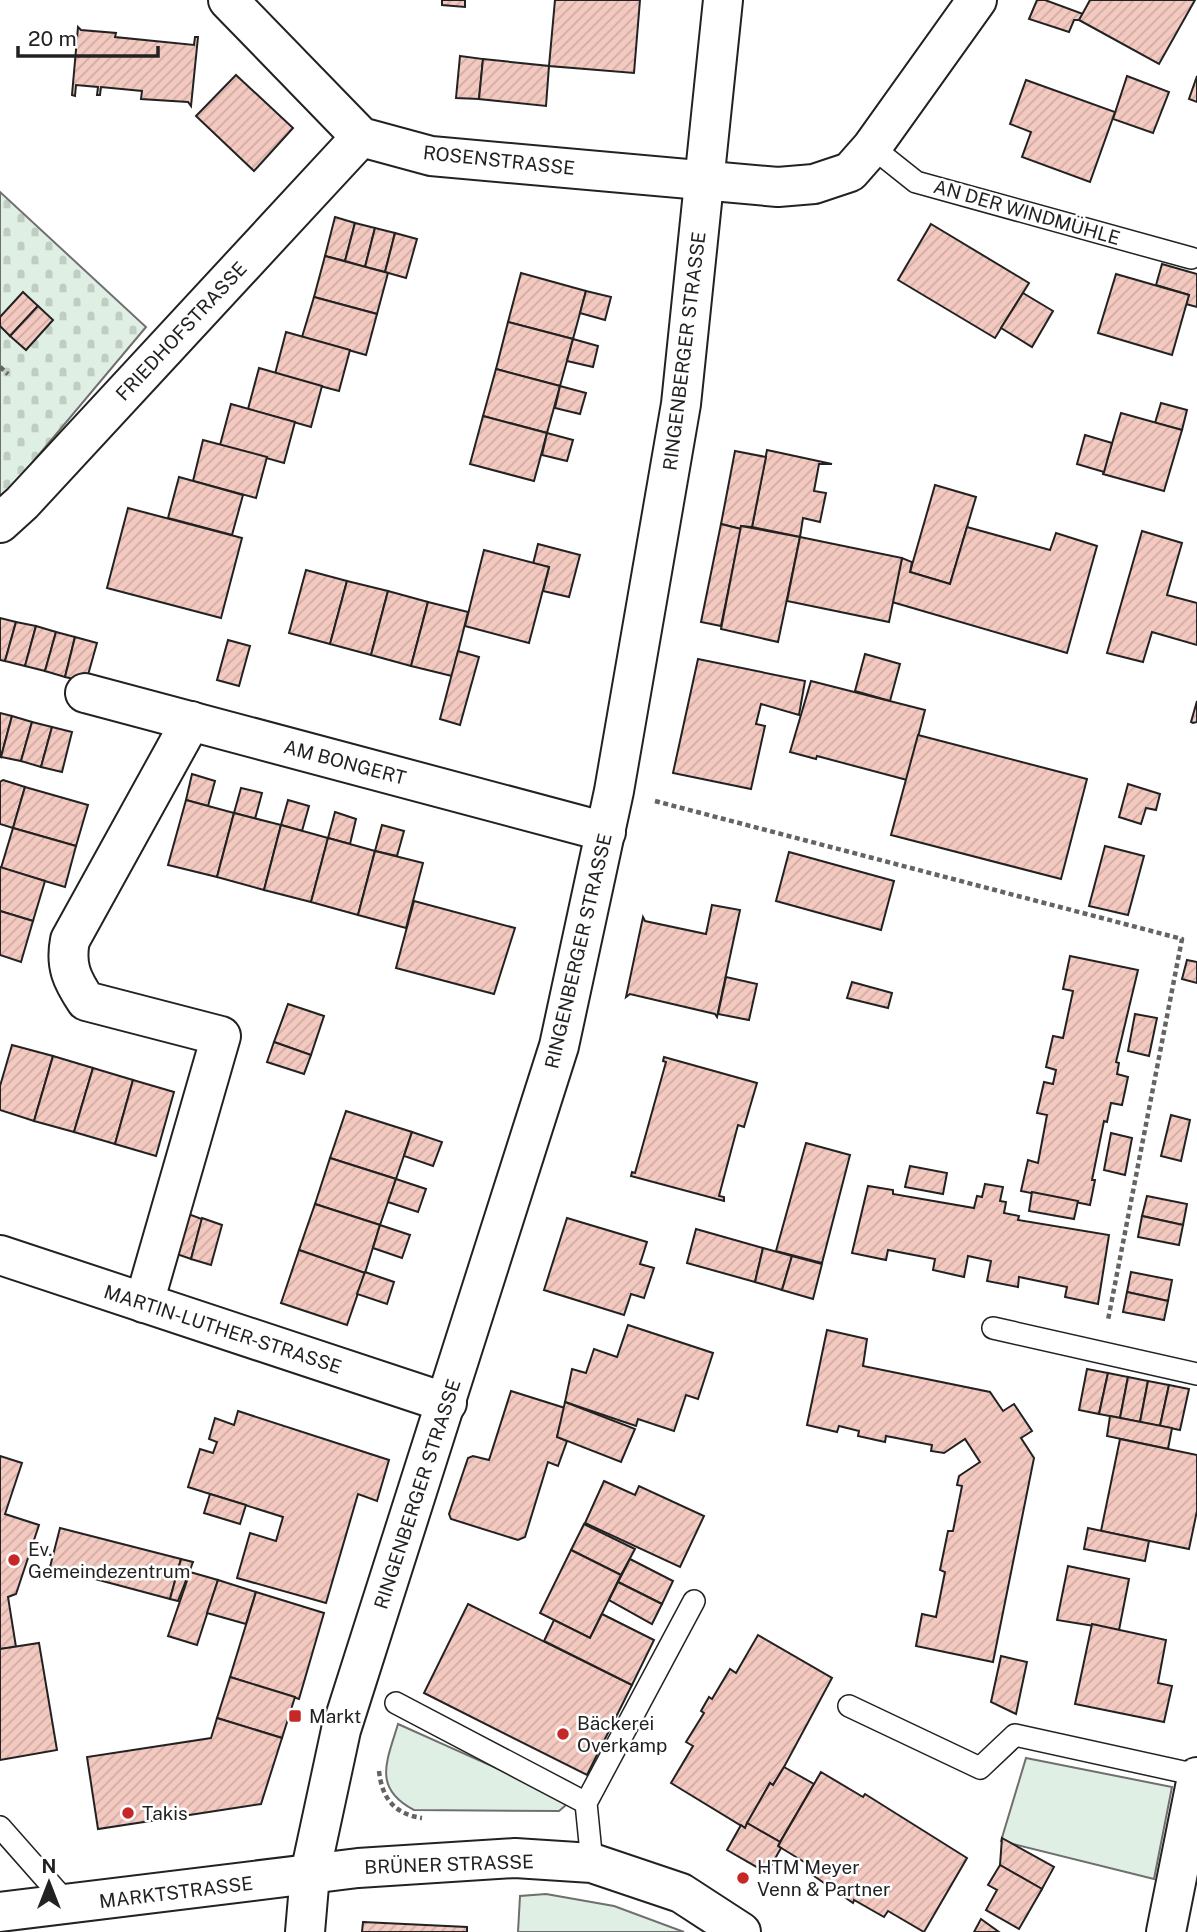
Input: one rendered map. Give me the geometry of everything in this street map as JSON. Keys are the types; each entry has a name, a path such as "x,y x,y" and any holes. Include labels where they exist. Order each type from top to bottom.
{"street":[{"path":"228,0 361,137"},
{"name":"RINGENBERGER STRASSE","path":"305,1932 310,1874 341,1730 559,1046 606,832 681,404 723,0"},
{"path":"703,180 778,187 814,184 850,172 872,147 977,0"},
{"name":"ROSENSTRASSE","path":"361,137 431,156 703,180"},
{"name":"FRIEDHOFSTRASSE","path":"0,523 22,503 361,137"},
{"name":"AM BONGERT","path":"85,693 606,832"},
{"path":"144,1303 221,1036 86,1001 66,962 70,940 191,721"},
{"name":"MARTIN-LUTHER-STRASSE","path":"0,1255 447,1403"},
{"path":"1166,1932 1197,1776"},
{"name":"BRÜNER STRASSE","path":"310,1874 358,1868 515,1858 592,1863 681,1893 741,1932"},
{"name":"MARKTSTRASSE","path":"0,1912 310,1874"}],"lane":[{"name":"AN DER WINDMÜHLE","path":"872,147 916,181 1191,258"},
{"path":"993,1328 1197,1374"},
{"path":"592,1863 586,1803 694,1601"},
{"path":"396,1703 586,1803"},
{"path":"849,1706 979,1768 1015,1735 1197,1776"},
{"path":"0,1827 68,1904"}],"path":[{"path":"0,367 8,374"},
{"path":"614,791 1182,939 1101,1354"},
{"path":"379,1769 381,1788 391,1806 407,1816 424,1818"}],"green space":[{"path":"0,192 146,327 0,501"},
{"path":"398,1724 563,1798 566,1805 559,1811 414,1810 392,1792 386,1773"},
{"path":"1026,1758 1172,1787 1154,1879 1001,1841"},
{"path":"546,1894 614,1906 684,1932 518,1932 520,1896"}],"building":[{"path":"442,0 465,0 465,7 442,5"},
{"path":"555,0 640,0 634,73 549,66"},
{"path":"1037,0 1045,0 1083,14 1079,20 1074,20 1069,32 1029,19"},
{"path":"1090,0 1195,0 1159,64 1079,20"},
{"path":"78,27 81,30 116,33 115,37 194,45 195,37 198,37 191,106 188,102 141,99 142,91 101,87 100,95 97,95 98,87 76,85 75,96 72,95"},
{"path":"460,56 483,59 479,99 456,98"},
{"path":"483,59 549,66 546,106 479,99"},
{"path":"236,75 293,128 254,171 196,116"},
{"path":"1127,76 1169,92 1153,133 1113,119"},
{"path":"1197,76 1197,102 1189,99"},
{"path":"1026,80 1115,112 1090,182 1022,157 1031,132 1010,124"},
{"path":"335,217 355,223 345,261 325,256"},
{"path":"355,223 375,228 365,267 345,261"},
{"path":"931,224 1029,283 995,338 898,280"},
{"path":"375,228 395,233 385,272 365,267"},
{"path":"395,233 417,239 406,278 385,272"},
{"path":"325,256 388,273 377,314 314,297"},
{"path":"1162,264 1197,274 1197,307 1186,304 1189,295 1156,285"},
{"path":"521,273 586,291 573,339 508,322"},
{"path":"1116,274 1189,295 1172,355 1098,333"},
{"path":"586,291 611,297 605,320 580,313"},
{"path":"23,292 38,306 10,336 0,326 0,317"},
{"path":"1023,293 1053,311 1032,347 1001,328"},
{"path":"314,297 377,314 366,355 302,337"},
{"path":"38,306 53,320 26,350 10,336"},
{"path":"508,322 573,339 560,386 496,369"},
{"path":"286,332 350,350 339,391 275,374"},
{"path":"573,339 598,346 593,367 567,361"},
{"path":"259,368 322,386 311,427 248,409"},
{"path":"496,369 560,386 547,433 483,416"},
{"path":"560,386 586,393 580,414 555,408"},
{"path":"1161,403 1187,410 1182,430 1155,423"},
{"path":"231,404 295,422 284,463 220,445"},
{"path":"1121,413 1182,430 1164,491 1103,474"},
{"path":"483,416 547,433 534,481 470,464"},
{"path":"547,433 573,440 567,461 542,455"},
{"path":"1085,435 1112,443 1104,472 1077,464"},
{"path":"203,440 267,457 256,498 193,481"},
{"path":"767,450 832,464 819,464 814,491 826,493 820,522 803,518 800,537 752,527"},
{"path":"735,451 766,457 752,527 741,526 741,529 721,524"},
{"path":"179,477 243,495 232,535 168,518"},
{"path":"935,485 976,497 950,584 910,572"},
{"path":"128,508 242,538 221,618 107,588"},
{"path":"721,524 741,529 721,626 701,622"},
{"path":"741,526 800,537 778,642 721,629"},
{"path":"967,527 1050,550 1056,533 1097,546 1067,653 892,602 902,558 912,562 910,572 950,584"},
{"path":"1142,531 1182,543 1167,595 1197,603 1197,645 1152,632 1143,662 1107,653"},
{"path":"800,537 902,558 889,622 787,601"},
{"path":"538,544 580,555 569,597 543,591 549,567 533,564"},
{"path":"484,550 549,567 529,643 465,626"},
{"path":"306,570 347,581 330,644 289,633"},
{"path":"347,581 388,591 371,655 330,644"},
{"path":"388,591 428,602 411,666 371,655"},
{"path":"428,602 468,612 452,676 411,666"},
{"path":"0,618 16,622 5,661 0,660"},
{"path":"16,622 36,626 25,666 5,661"},
{"path":"36,626 56,632 45,671 25,666"},
{"path":"56,632 75,637 65,677 45,671"},
{"path":"75,637 97,643 86,682 65,677"},
{"path":"228,640 250,646 239,686 217,680"},
{"path":"458,651 479,657 460,725 440,719"},
{"path":"865,654 900,664 890,701 855,691"},
{"path":"698,659 805,681 799,715 761,704 756,724 765,726 751,789 673,773"},
{"path":"811,681 925,710 907,780 817,756 816,759 790,752"},
{"path":"1197,701 1197,722 1193,723 1191,722"},
{"path":"0,713 12,716 1,757 0,756"},
{"path":"12,716 32,722 21,761 1,757"},
{"path":"32,722 52,727 41,767 21,761"},
{"path":"52,727 72,732 62,772 41,767"},
{"path":"918,735 1087,779 1061,879 891,835"},
{"path":"192,774 215,781 208,806 186,800"},
{"path":"3,780 25,787 13,828 0,824 0,782"},
{"path":"1128,784 1160,794 1156,810 1146,808 1141,824 1119,817"},
{"path":"25,787 88,805 76,846 13,828"},
{"path":"241,788 262,793 255,819 234,813"},
{"path":"186,800 234,813 217,877 168,865"},
{"path":"288,800 309,806 302,831 281,825"},
{"path":"335,812 356,819 350,844 328,838"},
{"path":"234,813 281,825 264,890 217,877"},
{"path":"281,825 328,838 311,902 264,890"},
{"path":"382,825 404,831 397,856 375,851"},
{"path":"13,828 76,846 65,887 1,868"},
{"path":"328,838 375,851 358,915 311,902"},
{"path":"1105,846 1144,856 1128,915 1089,906"},
{"path":"375,851 423,863 406,928 358,915"},
{"path":"789,852 894,881 881,930 776,901"},
{"path":"0,867 45,881 33,921 0,911"},
{"path":"414,901 515,928 494,994 396,968"},
{"path":"712,905 740,910 717,1017 715,1014 630,994 626,997 643,917 645,921 706,934"},
{"path":"0,911 33,921 21,962 0,955"},
{"path":"1070,956 1138,970 1116,1062 1119,1063 1117,1074 1128,1077 1122,1105 1111,1103 1107,1122 1104,1121 1092,1180 1095,1180 1090,1205 1021,1191 1028,1160 1038,1163 1047,1115 1037,1113 1044,1082 1053,1084 1056,1070 1046,1067 1053,1036 1063,1038 1073,991 1063,989"},
{"path":"1187,960 1197,962 1197,983 1182,979"},
{"path":"726,977 757,984 749,1020 718,1014"},
{"path":"852,982 892,993 888,1008 847,998"},
{"path":"288,1004 324,1016 311,1055 274,1042"},
{"path":"1135,1014 1157,1018 1149,1056 1128,1051"},
{"path":"274,1042 311,1055 304,1074 267,1062"},
{"path":"12,1045 53,1056 34,1121 0,1110 0,1086"},
{"path":"53,1056 93,1068 74,1132 34,1121"},
{"path":"664,1057 757,1083 744,1127 738,1125 719,1196 724,1197 724,1201 631,1176 632,1172 635,1173 666,1062 663,1061"},
{"path":"93,1068 133,1080 115,1144 74,1132"},
{"path":"133,1080 174,1092 156,1156 115,1144"},
{"path":"346,1111 412,1132 396,1179 330,1158"},
{"path":"1171,1115 1190,1120 1181,1161 1161,1156"},
{"path":"412,1132 442,1142 433,1166 404,1156"},
{"path":"1111,1133 1132,1138 1125,1175 1104,1170"},
{"path":"806,1143 850,1155 822,1263 776,1251"},
{"path":"330,1158 396,1179 380,1225 315,1204"},
{"path":"910,1166 947,1173 943,1194 905,1187"},
{"path":"396,1179 426,1189 418,1212 388,1202"},
{"path":"985,1184 1003,1187 1000,1201 1006,1202 1004,1213 1019,1216 1018,1220 1109,1235 1098,1304 1065,1297 1067,1287 1019,1277 1018,1287 987,1281 991,1261 968,1256 964,1277 933,1270 935,1259 888,1250 886,1260 852,1253 868,1186 893,1190 893,1194 974,1208 977,1196 982,1197"},
{"path":"1032,1192 1078,1201 1074,1219 1029,1211"},
{"path":"1147,1196 1187,1204 1183,1225 1142,1216"},
{"path":"315,1204 380,1225 365,1273 299,1250"},
{"path":"183,1212 202,1219 191,1259 171,1252"},
{"path":"1142,1216 1183,1225 1179,1245 1138,1237"},
{"path":"202,1218 222,1225 211,1265 191,1259"},
{"path":"567,1218 647,1242 640,1264 654,1268 644,1298 631,1294 624,1315 544,1290"},
{"path":"380,1225 410,1235 402,1258 373,1248"},
{"path":"696,1229 763,1248 755,1282 687,1263"},
{"path":"763,1248 792,1256 782,1290 755,1282"},
{"path":"299,1250 365,1273 347,1325 281,1303"},
{"path":"792,1256 822,1264 813,1299 782,1290"},
{"path":"365,1272 394,1282 387,1304 357,1294"},
{"path":"1131,1272 1172,1280 1168,1301 1127,1292"},
{"path":"1127,1292 1168,1301 1164,1320 1123,1312"},
{"path":"628,1325 713,1353 698,1399 686,1395 674,1431 638,1419 636,1426 565,1402 572,1369 586,1373 594,1349 617,1357"},
{"path":"827,1330 867,1339 863,1366 990,1392 1003,1411 1014,1404 1032,1431 1021,1438 1034,1458 993,1662 916,1646 922,1614 936,1617 945,1572 940,1570 948,1531 953,1531 962,1486 957,1485 959,1476 980,1462 965,1439 944,1453 931,1451 932,1445 886,1436 885,1442 858,1436 859,1431 839,1426 837,1432 807,1425"},
{"path":"1087,1369 1108,1373 1099,1414 1079,1410"},
{"path":"1108,1373 1128,1377 1120,1418 1099,1414"},
{"path":"1128,1377 1148,1381 1140,1422 1120,1418"},
{"path":"1148,1381 1169,1385 1160,1426 1140,1422"},
{"path":"1169,1385 1189,1389 1180,1430 1160,1426"},
{"path":"511,1391 565,1408 557,1437 567,1441 558,1466 548,1462 525,1537 518,1540 451,1519 449,1514 468,1458 473,1456 489,1460"},
{"path":"565,1402 635,1429 621,1462 557,1437"},
{"path":"238,1411 389,1460 377,1501 358,1494 326,1603 237,1578 250,1533 276,1541 283,1517 188,1487 200,1449 213,1453 217,1442 209,1439 215,1418 234,1425"},
{"path":"1110,1416 1172,1428 1168,1449 1107,1436"},
{"path":"1120,1439 1197,1455 1197,1511 1189,1549 1101,1531"},
{"name":"Ev. Gemeindezentrum","path":"0,1456 22,1463 5,1514 39,1525 16,1594 8,1597 16,1647 0,1649"},
{"path":"604,1481 635,1495 639,1486 704,1516 680,1567 585,1523"},
{"path":"210,1494 246,1505 240,1524 204,1513"},
{"path":"584,1524 635,1549 621,1575 571,1550"},
{"path":"60,1528 181,1559 170,1599 50,1567"},
{"path":"1088,1528 1149,1541 1145,1561 1084,1549"},
{"path":"571,1550 621,1575 590,1638 540,1613"},
{"path":"181,1559 193,1562 178,1601 170,1599"},
{"path":"630,1559 673,1581 662,1604 618,1582"},
{"path":"1068,1566 1129,1579 1119,1630 1057,1620"},
{"path":"190,1572 218,1580 197,1645 168,1636"},
{"path":"218,1580 256,1592 246,1624 207,1613"},
{"path":"618,1582 662,1604 652,1624 609,1600"},
{"path":"256,1592 324,1613 299,1699 230,1677"},
{"path":"468,1604 632,1685 587,1775 424,1693"},
{"path":"602,1614 654,1640 632,1685 544,1641 554,1620 590,1638"},
{"path":"1092,1624 1166,1640 1158,1683 1172,1686 1164,1722 1075,1704"},
{"path":"758,1635 832,1678 784,1767 773,1785 770,1783 745,1828 671,1783 693,1746 686,1742 704,1713 701,1711 709,1697 712,1699 730,1669 736,1673"},
{"path":"39,1643 57,1750 0,1760 0,1649"},
{"path":"1001,1656 1027,1662 1016,1714 991,1702"},
{"path":"230,1677 295,1697 282,1738 217,1718"},
{"path":"217,1718 282,1738 261,1804 98,1829 87,1757 211,1738"},
{"path":"784,1767 814,1784 780,1842 747,1823 770,1783 773,1785"},
{"path":"821,1772 863,1797 865,1794 967,1858 924,1932 888,1911 884,1917 854,1900 853,1903 811,1874 814,1868 778,1846"},
{"path":"747,1823 780,1842 778,1846 781,1848 767,1873 727,1850 741,1825 745,1828"},
{"path":"1002,1838 1054,1867 1042,1889 1000,1865"},
{"path":"1000,1865 1042,1889 1019,1929 986,1910 997,1890 988,1885"},
{"path":"981,1919 999,1932 974,1932"},
{"path":"363,1922 467,1927 467,1932 362,1932"}],"place":[{"name":"Ev. Gemeindezentrum","path":"14,1560"},
{"name":"Markt","path":"295,1716"},
{"name":"Bäckerei Overkamp","path":"563,1734"},
{"name":"Takis","path":"128,1813"},
{"name":"HTM Meyer Venn & Partner","path":"743,1878"}]}
